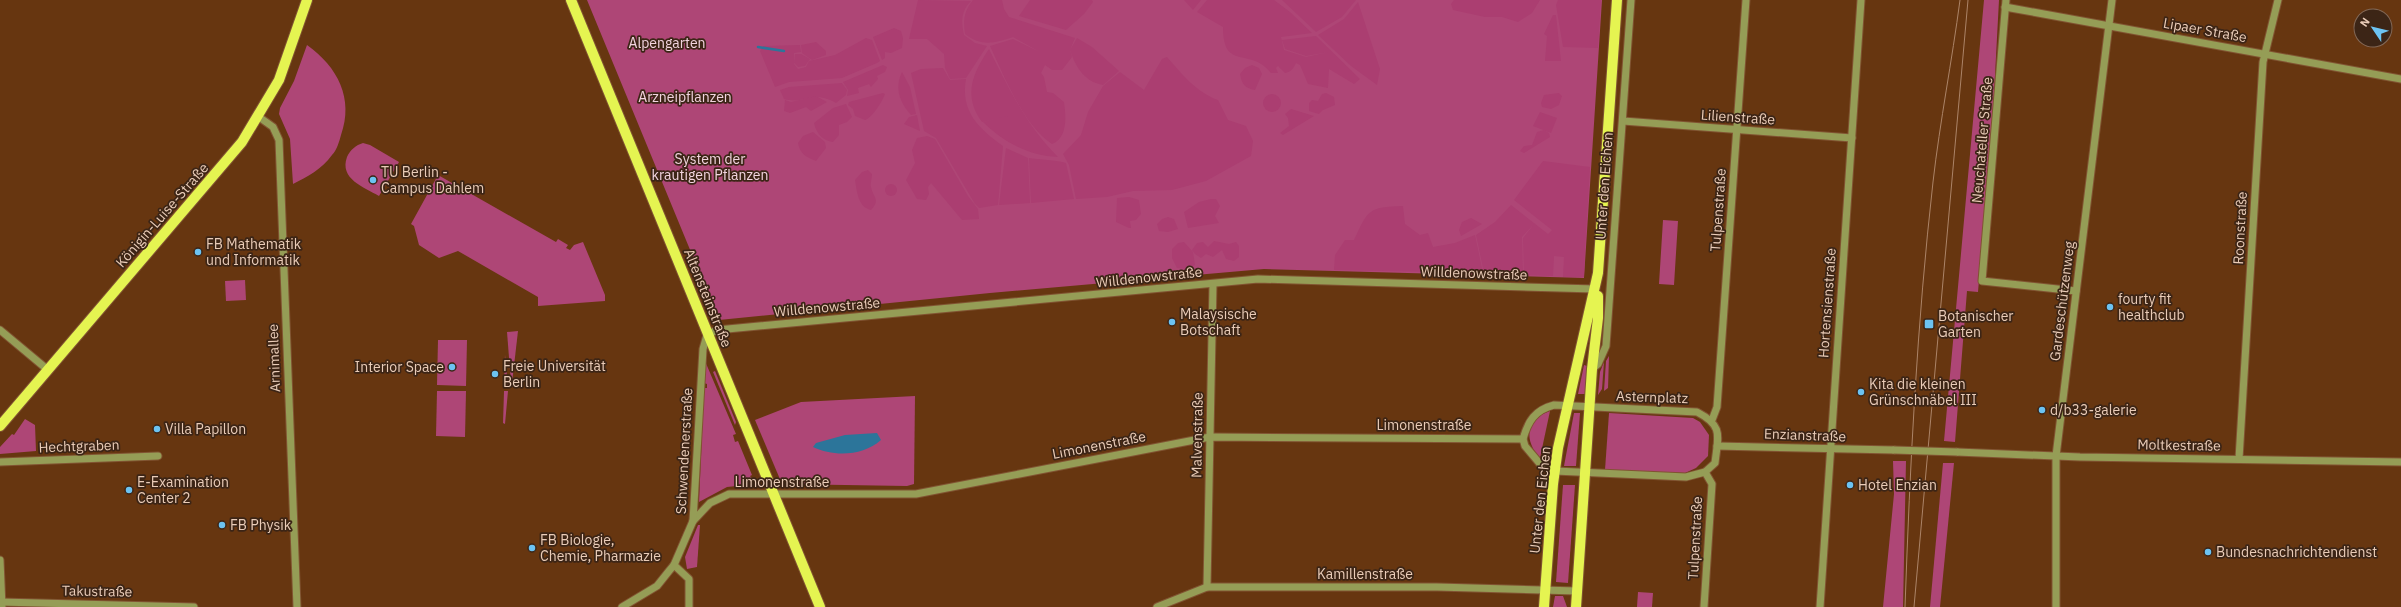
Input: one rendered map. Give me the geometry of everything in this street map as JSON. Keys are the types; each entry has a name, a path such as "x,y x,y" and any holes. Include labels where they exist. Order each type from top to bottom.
{"main road":[{"name":"Königin-Luise-Straße","path":"0,426 223,166 259,117 281,75 307,0"},
{"name":"Altensteinstraße","path":"571,0 820,607"},
{"name":"Unter den Eichen","path":"1576,607 1592,369 1598,318 1596,285 1617,0"},
{"name":"Unter den Eichen","path":"1544,607 1555,471 1568,405 1596,285"}],"street":[{"name":"Unter den Eichen","path":"1592,369 1598,364 1606,346 1631,0"},
{"name":"Tulpenstraße","path":"1712,420 1717,406 1746,0"},
{"name":"Hortensienstraße","path":"1820,607 1862,0"},
{"name":"Gardeschützenweg","path":"2056,607 2056,456 2112,0"},
{"name":"Roonstraße","path":"2239,459 2264,54 2278,0"},
{"name":"Lipaer Straße","path":"2005,4 2109,26 2401,79"},
{"name":"Neuchateller Straße","path":"2005,4 1982,281 2076,291"},
{"name":"Arnimallee","path":"259,117 273,127 279,140 298,607"},
{"name":"Lilienstraße","path":"1623,120 1852,138"},
{"name":"Willdenowstraße","path":"708,334 716,330 1258,279 1596,285"},
{"name":"Malvenstraße","path":"1208,588 1213,284"},
{"path":"0,330 48,370"},
{"name":"Schwendenerstraße","path":"674,565 693,521 703,349 708,334"},
{"name":"Asternplatz","path":"1523,439 1528,425 1538,412 1554,405 1697,412 1712,420"},
{"path":"1523,439 1525,446 1541,465 1555,471 1686,477 1705,472 1715,463 1717,446 1716,427 1712,420"},
{"name":"Limonenstraße","path":"693,521 710,503 729,494 916,494 1210,437 1523,439"},
{"name":"Enzianstraße","path":"1717,446 1957,452"},
{"name":"Moltkestraße","path":"1957,452 2056,456 2401,462"},
{"name":"Hechtgraben","path":"0,462 158,456"},
{"name":"Tulpenstraße","path":"1704,607 1712,484 1705,472"},
{"path":"0,560 1,603"},
{"path":"622,607 657,586 674,565 689,579 690,607"},
{"name":"Kamillenstraße","path":"1157,607 1208,588 1577,591"},
{"name":"Takustraße","path":"1,603 194,607"}],"green space":[{"path":"587,0 1602,0 1584,278 1264,269 990,293 719,320"},
{"path":"1984,0 1999,0 1993,113 1978,292 1967,291 1955,442 1944,441"},
{"path":"307,45 327,63 335,74 344,97 346,109 345,122 334,153 314,172 293,184 290,139 279,114 280,108 294,81"},
{"path":"363,143 370,145 399,162 379,196 360,186 354,181 350,177 345,165 348,154 358,145"},
{"path":"438,175 556,242 558,239 568,245 566,248 570,250 574,245 583,242 605,295 605,301 538,306 538,297 458,251 439,258 419,245 414,226 411,224"},
{"path":"1663,220 1678,221 1674,285 1659,284"},
{"path":"245,280 246,300 226,301 225,281"},
{"path":"518,331 512,383 511,383 507,332"},
{"path":"438,340 467,340 466,386 437,385"},
{"path":"505,355 508,386 506,387 504,384"},
{"path":"1609,356 1608,388 1604,391 1606,361"},
{"path":"705,361 736,434 733,435 735,442 738,441 752,475 750,476 756,484 727,487 699,502 704,388 707,388 707,384 704,383"},
{"path":"1604,362 1602,389 1598,395 1600,372"},
{"path":"1584,365 1587,366 1585,394 1578,394"},
{"path":"715,371 736,422 735,425 713,372"},
{"path":"437,391 466,391 465,437 436,436"},
{"path":"504,391 508,391 505,424 503,423"},
{"path":"915,396 914,484 907,486 782,484 755,420 801,402"},
{"path":"1550,411 1540,458 1531,445 1530,431 1536,419"},
{"path":"1574,413 1580,413 1576,466 1564,466"},
{"path":"1609,413 1693,418 1700,422 1709,435 1708,456 1696,468 1685,473 1605,470"},
{"path":"25,419 35,425 36,451 0,454 0,447 12,434 14,435"},
{"path":"1893,461 1906,461 1903,607 1883,607 1894,494"},
{"path":"1943,463 1954,463 1940,607 1930,607"},
{"path":"1563,485 1575,485 1568,583 1556,582"},
{"path":"698,525 700,525 697,567 687,569 685,557"},
{"path":"1638,592 1653,593 1652,607 1637,607"},
{"path":"1555,596 1563,596 1567,607 1553,607"}],"shaded area":[{"path":"918,0 971,1 965,9 963,16 962,25 964,35 975,43 987,46 966,78 950,79 945,68 944,54 927,39 909,39"},
{"path":"973,0 1002,0 1004,9 1009,17 1075,38 1070,50 1072,57 1062,70 1052,70 1045,65 1041,73 1044,77 1047,92 1053,93 1064,102 1065,126 1061,137 1052,144 1032,125 1024,113 1008,85 990,46 1013,39 1040,52 1013,37 988,43 977,41 965,34 965,16"},
{"path":"1030,0 1092,0 1093,2 1084,14 1066,30 1019,16"},
{"path":"1184,0 1201,0 1193,10"},
{"path":"1207,0 1274,0 1290,12 1312,33 1281,37 1284,50 1306,57 1329,52 1306,56 1285,49 1282,40 1316,36 1360,79 1354,84 1329,69 1328,88 1308,84 1300,65 1296,63 1289,72 1285,73 1278,66 1276,68 1278,73 1271,73 1263,65 1255,61 1233,54 1228,49 1224,41 1223,27 1197,12"},
{"path":"1282,0 1356,0 1342,17 1316,32"},
{"path":"1454,0 1540,0 1532,13 1518,22 1502,17 1485,17 1453,10 1451,4"},
{"path":"1558,0 1601,0 1598,48 1563,47 1556,5"},
{"path":"1358,2 1380,69 1377,85 1351,66 1318,35 1344,19"},
{"path":"1553,15 1556,15 1561,61 1545,61 1547,36 1544,34"},
{"path":"894,28 901,31 903,38 902,48 891,53 885,52 885,58 882,60 873,37"},
{"path":"866,38 872,40 880,61 877,63 842,78 789,82 775,87 760,51 763,46 800,45 801,52 794,53 794,64 798,69 806,67 809,61 835,55"},
{"path":"1077,38 1092,47 1119,71 1103,85 1091,81 1082,73 1075,63 1070,50"},
{"path":"816,42 826,51 826,55 812,60 802,53 801,45"},
{"path":"989,49 1019,106 1037,133 1058,157 1037,154 1017,147 999,136 983,122 1012,115 982,122 976,112 971,94 974,76"},
{"path":"795,54 801,54 810,59 805,66 798,67 794,63"},
{"path":"1167,57 1196,87 1210,97 1218,100 1228,120 1246,126 1253,141 1251,156 1206,181 1172,190 1133,191 1107,197 1076,199 1069,165 1063,154 1081,135 1088,112 1103,86 1120,72 1144,90 1162,59"},
{"path":"883,65 887,67 885,72 877,76 878,79 871,87 869,84 858,88 859,93 847,96 848,90 843,82"},
{"path":"1252,65 1259,68 1262,74 1255,90 1244,85 1240,74 1245,68"},
{"path":"943,68 950,80 966,79 966,101 973,118 986,133 1003,146 998,205 979,208 975,204 936,138 924,131 911,73 921,69"},
{"path":"902,72 910,87 916,114 911,115 899,95 898,84"},
{"path":"842,83 847,90 846,95 836,103 820,97 798,100 784,99 780,90 789,87"},
{"path":"883,93 885,94 879,105 868,119 865,120 855,116 853,109 848,105 849,102"},
{"path":"1326,93 1334,97 1335,105 1323,110 1319,114 1309,111 1309,103 1312,100 1318,101 1322,94"},
{"path":"1559,93 1562,96 1559,105 1551,109 1542,107 1541,103 1544,95"},
{"path":"1272,94 1278,97 1281,103 1278,109 1272,112 1266,109 1263,103 1266,97"},
{"path":"816,96 827,102 811,111 806,107 790,113 784,111 785,100 791,102"},
{"path":"846,104 852,117 847,122 839,125 839,135 833,142 826,140 818,133 814,123 833,108"},
{"path":"1291,109 1314,116 1283,135 1280,133 1289,126 1288,118 1285,114"},
{"path":"1540,112 1557,118 1551,133 1533,126"},
{"path":"917,115 920,131 904,124 909,117"},
{"path":"1544,130 1549,133 1550,137 1524,153 1520,151 1524,146 1532,145 1537,132"},
{"path":"813,132 825,142 826,148 816,161 804,155 800,150 798,143 803,136"},
{"path":"927,136 935,139 968,196 978,209 979,219 962,220 931,183 928,187 929,194 926,200 917,199 906,180 915,163 912,150 917,138"},
{"path":"1006,148 1028,158 1030,203 999,205"},
{"path":"1029,158 1066,163 1074,199 1031,203"},
{"path":"1543,161 1590,167 1584,277 1563,277 1564,257 1554,256 1553,276 1524,275 1523,238 1534,224 1522,237 1523,275 1484,273 1476,235 1495,222 1511,205 1548,234 1552,230 1514,200"},
{"path":"868,170 872,174 871,185 876,198 876,204 871,210 863,206 859,198 855,180 862,172"},
{"path":"889,184 893,184 897,190 893,196 889,196 885,192 885,188"},
{"path":"1129,197 1139,200 1141,214 1136,220 1130,221 1131,228 1116,222 1117,198"},
{"path":"1216,199 1220,206 1215,216 1219,223 1188,228 1184,212 1199,202"},
{"path":"1403,206 1405,224 1420,235 1428,233 1433,247 1455,243 1475,235 1483,273 1334,270 1335,255 1345,240 1354,240 1366,216 1376,209"},
{"path":"1168,217 1174,219 1178,229 1168,232 1159,231 1157,224 1162,219"},
{"path":"1471,218 1482,224 1461,236 1459,230 1462,222"},
{"path":"1214,241 1229,244 1236,242 1239,246 1239,257 1234,261 1226,259 1222,250 1213,257 1206,254 1201,258 1192,250 1197,243 1203,242 1208,247"},
{"path":"1184,242 1193,252 1195,265 1188,269 1177,268 1172,258 1172,249 1178,243"}],"water":[{"path":"877,433 881,440 866,449 857,452 830,452 813,447 816,443 845,435"}],"waterway":[{"path":"758,47 784,51"}],"tram line":[{"path":"1905,607 1918,341 1927,235 1936,159 1960,0"},
{"path":"1914,607 1968,0"}],"place":[{"name":"TU Berlin - Campus Dahlem","path":"373,180"},
{"name":"FB Mathematik und Informatik","path":"198,252"},
{"name":"fourty fit healthclub","path":"2110,307"},
{"name":"Malaysische Botschaft","path":"1172,322"},
{"name":"Botanischer Garten","path":"1929,324"},
{"name":"Interior Space","path":"452,367"},
{"name":"Freie Universität Berlin","path":"495,374"},
{"name":"Kita die kleinen Grünschnäbel III","path":"1861,392"},
{"name":"d/b33-galerie","path":"2042,410"},
{"name":"Villa Papillon","path":"157,429"},
{"name":"Hotel Enzian","path":"1850,485"},
{"name":"E-Examination Center 2","path":"129,490"},
{"name":"FB Physik","path":"222,525"},
{"name":"FB Biologie, Chemie, Pharmazie","path":"532,548"},
{"name":"Bundesnachrichtendienst","path":"2208,552"}],"park label":[{"name":"Alpengarten","path":"667,43"},
{"name":"Arzneipflanzen","path":"685,97"},
{"name":"System der krautigen Pflanzen","path":"710,168"}]}
